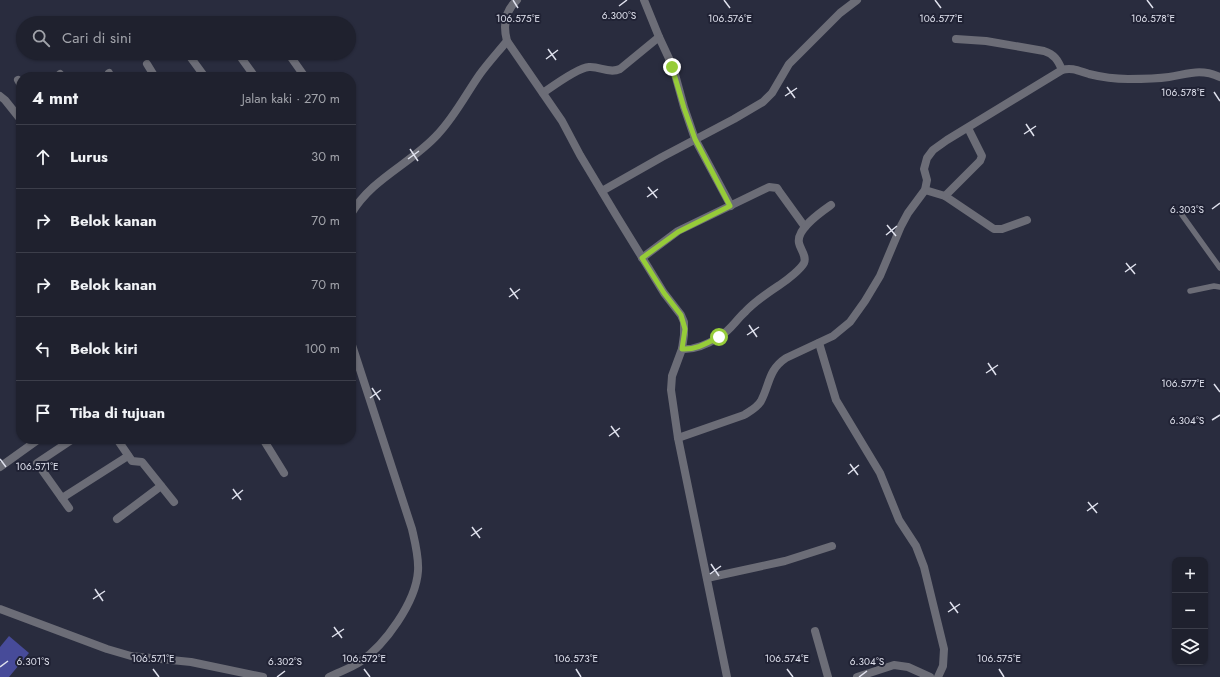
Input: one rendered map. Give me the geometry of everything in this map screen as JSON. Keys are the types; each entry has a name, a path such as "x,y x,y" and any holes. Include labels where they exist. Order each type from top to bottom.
{"street":[{"path":"517,0 510,8 505,23 504,31 507,41 562,121 642,258 664,293 681,315 685,329 682,349 674,368 671,383 678,438 708,578 727,677"},
{"path":"644,0 672,67 695,139 730,206"},
{"path":"602,191 695,139 734,120 763,102 772,93 790,64 840,13 857,0"},
{"path":"543,93 583,68 594,67 612,71 620,69 659,36"},
{"path":"956,39 986,41 1044,51 1054,56 1062,70"},
{"path":"356,206 369,190 428,144 450,121 481,73 507,41"},
{"path":"192,60 201,72"},
{"path":"243,60 251,72"},
{"path":"293,60 301,72"},
{"path":"147,64 152,72"},
{"path":"678,438 744,416 757,406 771,372 779,362 834,336 845,327 865,301 880,276 901,226 908,213 925,190 927,184 924,169 930,154 947,140 1062,70 1073,69 1102,76 1127,79 1170,77 1199,72 1220,77"},
{"path":"0,96 16,114"},
{"path":"945,196 980,160 982,156 968,128"},
{"path":"642,258 678,232 769,187 773,187 779,191 805,227"},
{"path":"925,190 945,196 994,229 1002,229 1027,220"},
{"path":"682,349 690,350 719,337 729,330 745,311 800,268 804,263 804,257 799,243 799,236 805,227 831,205"},
{"path":"819,343 836,400 880,473 899,520 916,546 924,567 944,649 943,666 938,677"},
{"path":"329,677 359,662 385,639 394,627 408,602 418,572 418,555 412,528 356,357"},
{"path":"0,467 32,444"},
{"path":"66,444 37,463 69,508"},
{"path":"120,444 132,462 142,462 174,502"},
{"path":"266,444 284,473"},
{"path":"62,498 128,456"},
{"path":"117,519 161,486"},
{"path":"708,578 785,561 832,546"},
{"path":"0,609 107,649 131,656 190,662 263,677"},
{"path":"816,631 828,677"},
{"path":"856,677 894,665 908,667 930,677"}],"lane":[{"path":"1182,215 1220,268"},
{"path":"1190,291 1214,286 1220,287"}],"building":[{"path":"9,636 29,653 9,677 0,677 0,647"}],"route":[{"path":"672,67 695,139 730,206 678,232 642,258 664,293 681,315 685,329 682,349 690,350 719,337"}]}
